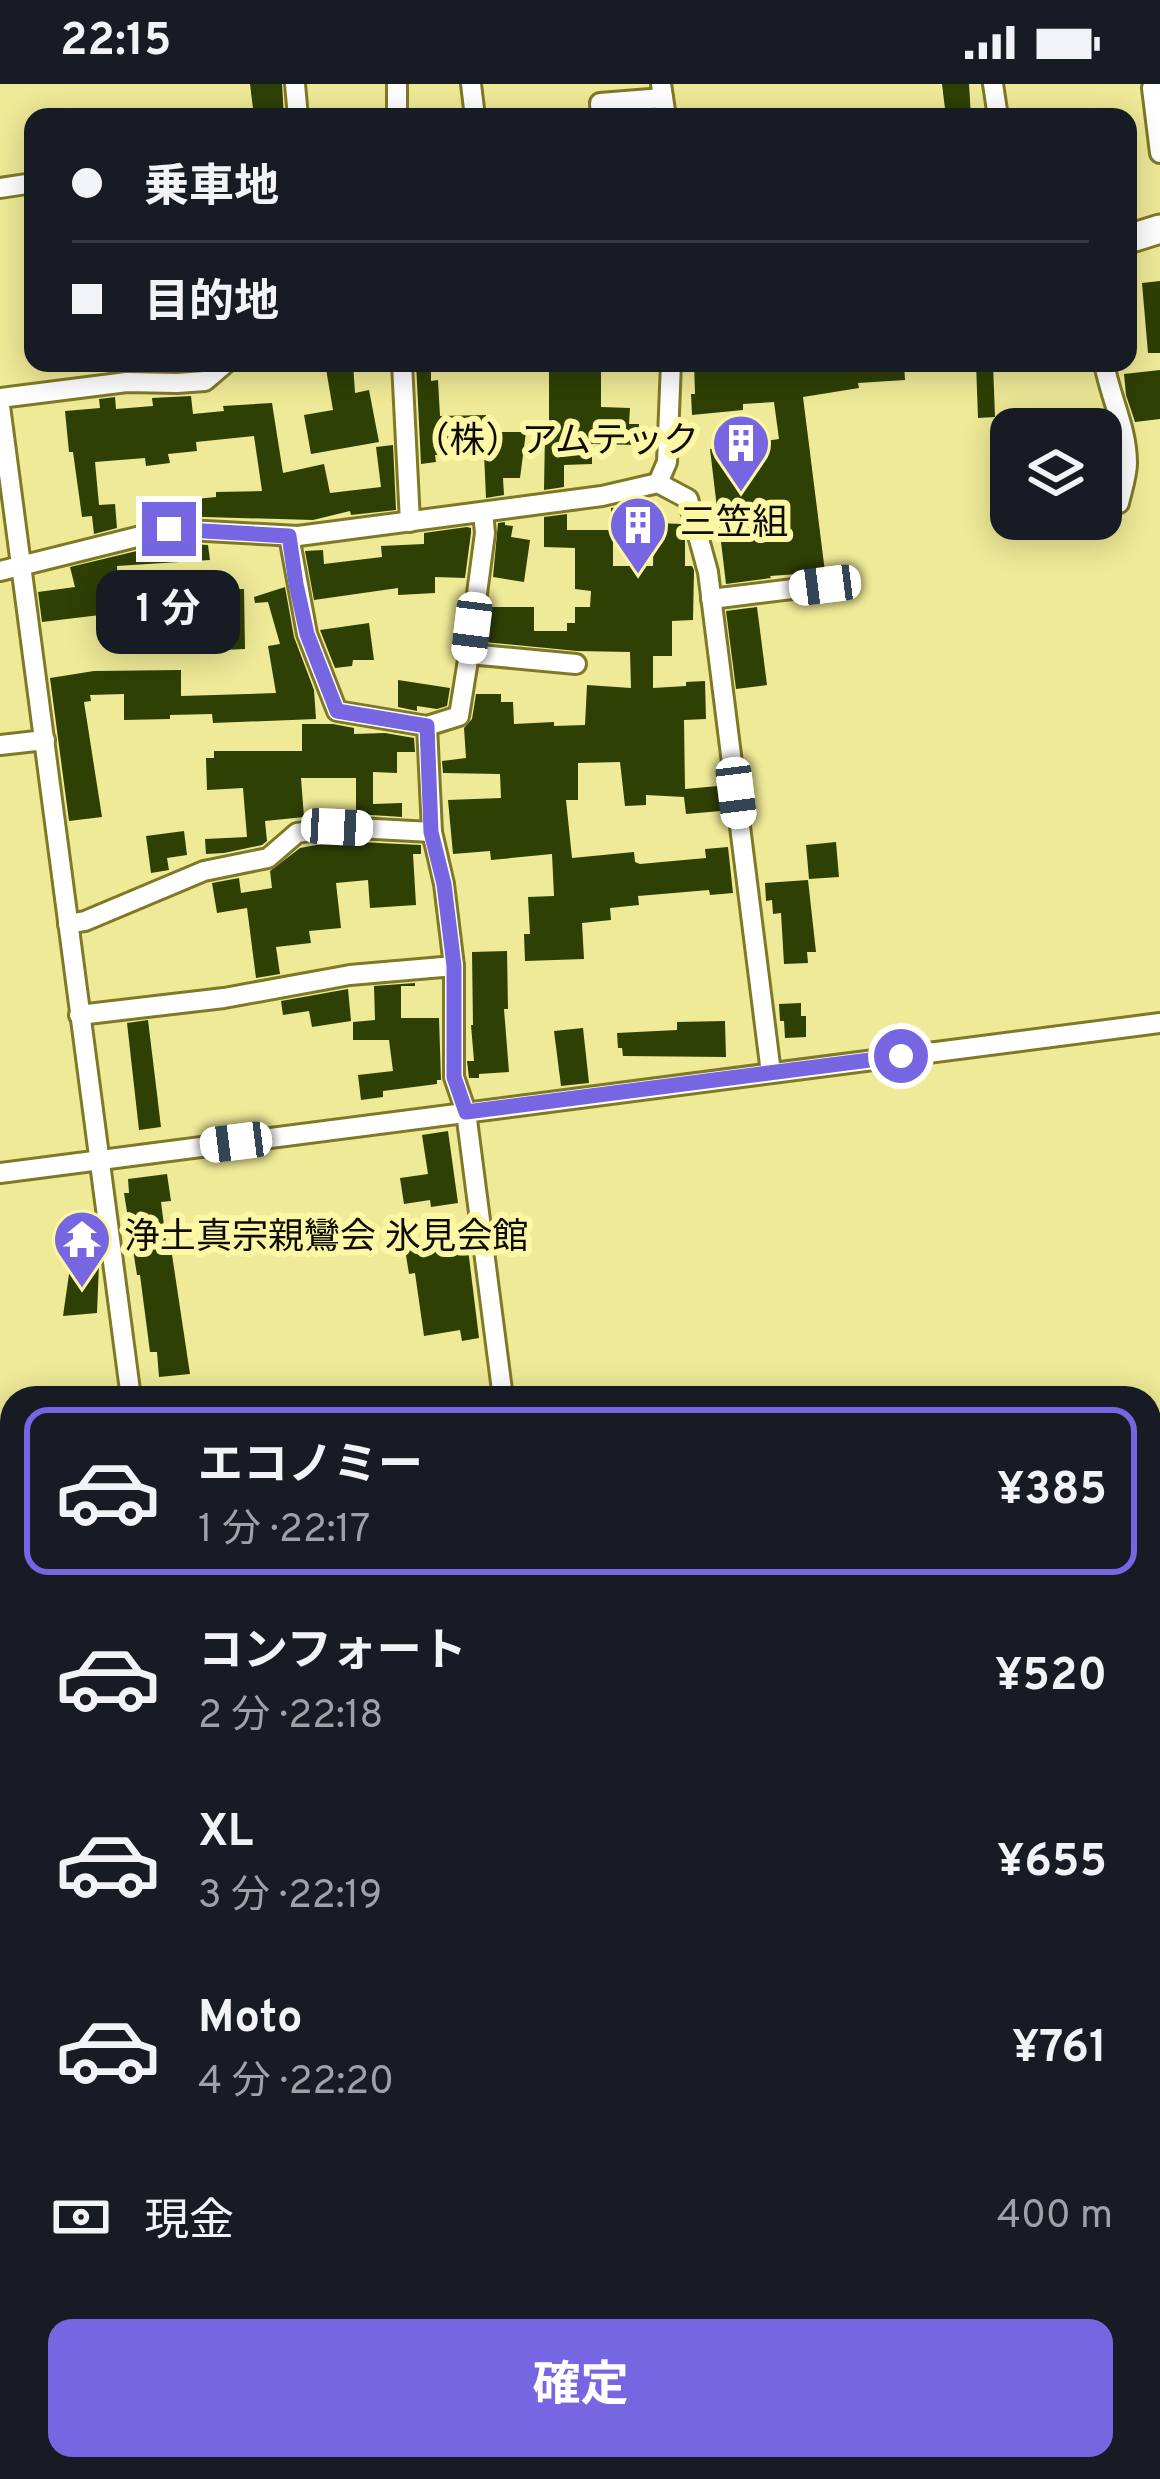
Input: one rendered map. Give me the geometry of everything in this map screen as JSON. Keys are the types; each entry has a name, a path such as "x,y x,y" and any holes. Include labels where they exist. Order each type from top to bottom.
{"street":[{"path":"1152,88 1160,153"},
{"path":"599,101 663,100"},
{"path":"129,1386 0,402 128,382 205,381 216,372"},
{"path":"402,372 410,522"},
{"path":"658,483 667,462 671,372"},
{"path":"1106,372 1117,408"},
{"path":"1122,427 1128,467 1122,491"},
{"path":"0,571 169,529 289,536 602,496 658,483 688,499 708,572 771,1073"},
{"path":"289,536 307,634 337,711 427,726 459,716 485,533 483,512"},
{"path":"711,599 825,585"},
{"path":"469,654 576,664"},
{"path":"427,726 431,832 444,884 454,966 454,1077 466,1112 501,1386"},
{"path":"0,745 45,740"},
{"path":"68,924 204,872 268,858 297,833 337,827 431,832"},
{"path":"79,1015 224,998 350,975 454,966"},
{"path":"0,1173 1160,1023"}],"building":[{"path":"250,84 282,84 283,108 253,108"},
{"path":"942,84 969,84 970,108 945,108"},
{"path":"1160,281 1160,353 1148,353 1142,283"},
{"path":"1160,370 1160,419 1135,422 1124,374"},
{"path":"327,372 354,372 355,393 369,390 379,442 311,454 304,415 333,410"},
{"path":"416,372 431,372 431,381 438,380 440,416 486,415 487,432 526,432 520,478 503,478 504,495 486,498 484,453 435,455 436,462 421,464"},
{"path":"549,372 601,372 601,407 630,408 629,424 639,424 638,445 592,444 592,464 564,465 564,487 544,490 545,432 549,432"},
{"path":"694,372 905,372 905,380 858,383 859,388 803,397 825,572 726,584 710,449 779,439 774,402 692,415 691,394 695,394"},
{"path":"976,372 993,372 995,408 990,408 990,417 978,418"},
{"path":"191,396 193,414 224,411 223,406 272,403 283,473 324,464 330,493 381,487 376,447 393,445 396,510 351,515 350,511 313,520 155,519 154,503 216,497 216,492 262,491 254,436 196,442 197,451 168,454 170,463 146,466 145,458 95,462 99,505 115,504 117,528 94,534 92,516 82,517 65,411 100,408 99,399 115,397 116,409 153,406 152,398"},
{"path":"657,504 658,523 681,524 685,566 694,570 693,620 672,621 672,656 653,656 653,688 705,681 706,719 684,720 685,789 718,786 721,811 686,814 684,797 646,795 646,805 625,806 620,762 578,763 578,800 566,800 572,858 634,852 640,864 706,858 705,849 728,847 733,893 710,895 709,890 638,896 639,905 610,908 611,920 582,923 584,959 525,961 524,934 530,934 528,897 554,896 552,854 491,860 490,851 453,854 448,800 501,798 500,774 443,773 442,761 466,758 464,728 472,719 476,694 501,694 501,702 513,702 514,724 585,725 587,685 631,688 630,652 484,642 489,607 534,607 534,631 567,631 567,623 575,623 575,607 590,607 591,591 575,589 575,548 544,547 544,517 567,514 567,530 613,530 613,566 653,566 654,524 612,526 611,508"},
{"path":"498,523 513,526 511,537 530,540 524,582 493,577"},
{"path":"467,527 471,533 465,578 435,577 435,593 398,595 398,588 314,600 305,551 323,550 324,564 382,557 381,546 424,544 424,533"},
{"path":"170,543 208,545 210,560 117,566 118,590 244,589 245,649 223,650 222,631 134,636 134,600 100,608 100,615 42,622 38,592 75,587 70,567"},
{"path":"285,587 294,637 314,690 316,719 213,723 212,714 124,720 124,694 90,695 91,701 84,702 102,817 69,821 50,678 94,671 181,670 181,696 276,693 268,646 280,644 268,602 255,603 254,597"},
{"path":"757,607 767,685 736,689 726,611"},
{"path":"369,623 374,660 353,660 352,666 335,668 320,630"},
{"path":"398,680 450,688 447,706 417,706 417,711 398,707"},
{"path":"302,724 333,724 354,728 354,734 414,738 415,752 397,752 397,773 373,772 373,804 402,803 402,817 356,814 356,778 301,778 304,817 265,821 267,841 262,845 206,854 205,839 247,837 243,788 207,790 206,758 214,758 214,751 302,751"},
{"path":"184,831 187,855 167,858 169,870 151,873 146,836"},
{"path":"338,841 421,845 421,854 413,854 416,905 370,908 368,880 336,883 341,928 309,931 311,943 276,947 280,974 256,978 247,908 217,913 212,883 239,878 241,893 272,888 270,871 300,848"},
{"path":"836,842 839,877 809,879 806,845"},
{"path":"808,880 816,952 807,952 808,963 784,964 781,913 773,914 772,900 766,901 765,883"},
{"path":"507,951 508,1009 504,1009 509,1072 469,1078 467,1061 474,1061 472,952"},
{"path":"415,983 401,986 401,1018 439,1018 441,1080 361,1100 358,1075 393,1071 389,1040 353,1040 353,1022 375,1020 374,986"},
{"path":"348,989 351,1021 312,1027 309,1011 283,1015 281,1001"},
{"path":"801,1003 806,1037 785,1038 779,1004"},
{"path":"148,1020 161,1127 139,1130 127,1023"},
{"path":"725,1021 726,1057 623,1056 618,1048 617,1033 677,1030 677,1022"},
{"path":"583,1028 589,1083 561,1086 554,1031"},
{"path":"448,1131 458,1203 404,1204 400,1178 428,1174 422,1135"},
{"path":"167,1174 171,1201 161,1202 190,1374 159,1377 157,1352 150,1352 124,1193 129,1193 128,1179"},
{"path":"466,1233 479,1338 462,1341 460,1330 424,1336 415,1273 409,1274 404,1243"},
{"name":"浄土真宗親鸞会 氷見会館","path":"99,1264 97,1313 63,1316 70,1267"}],"place":[{"name":"（株）アムテック","path":"741,494"},
{"name":"三笠組","path":"638,576"},
{"name":"浄土真宗親鸞会 氷見会館","path":"82,1290"}],"route":[{"path":"169,529 289,536 307,634 337,711 427,726 431,832 444,884 454,966 454,1077 466,1112 901,1056"}]}
